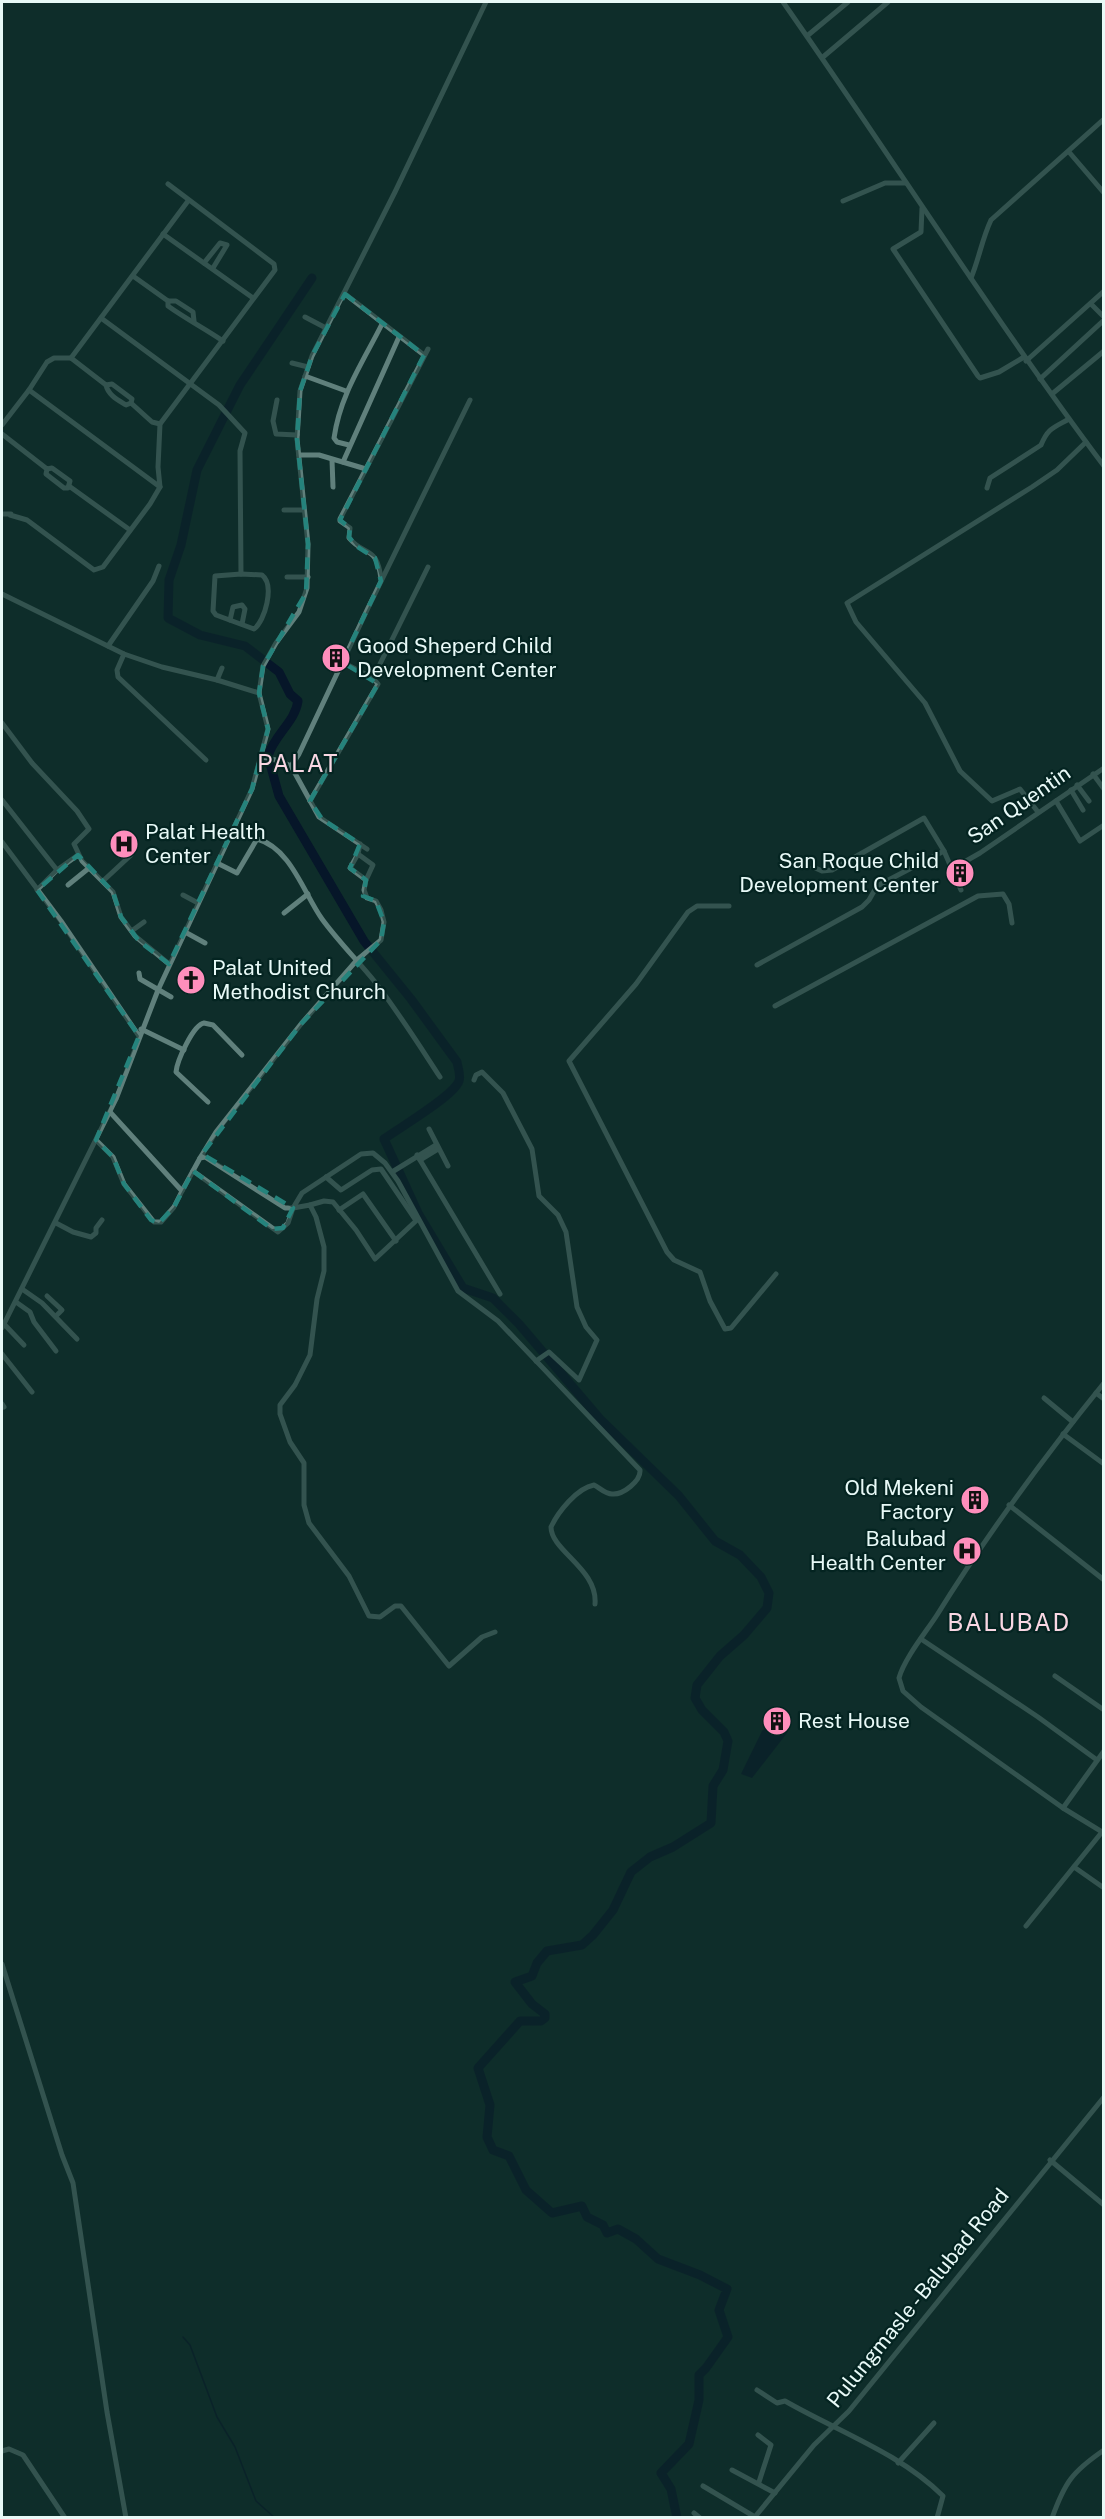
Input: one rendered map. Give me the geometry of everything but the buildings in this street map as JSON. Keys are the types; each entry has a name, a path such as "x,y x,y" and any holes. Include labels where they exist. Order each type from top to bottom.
{"street":[{"path":"24,1345 3,1326 110,1112 141,1029 169,964 267,758 268,729 259,693 265,663 268,655 303,604 308,578 308,544 297,435 300,391 308,367 486,2"},
{"path":"783,2 823,57 1025,359 1104,466"},
{"path":"807,36 848,2"},
{"path":"823,57 888,2"},
{"path":"970,278 980,256 991,220 1104,120"},
{"path":"1069,152 1104,193"},
{"path":"843,201 885,183 906,183"},
{"path":"2,514 11,514 27,520 94,570 103,567 160,487 158,467 160,424 275,270 274,264 168,184"},
{"path":"71,358 188,201"},
{"path":"922,206 921,232 893,249 980,378 999,372 1025,359 1104,291"},
{"path":"163,234 253,298"},
{"path":"204,262 220,243 228,245 213,268"},
{"path":"133,276 168,301 176,301 193,312 194,321"},
{"path":"345,294 424,355"},
{"path":"168,301 168,306 188,321 194,321 223,341"},
{"path":"1040,379 1103,321 1091,304"},
{"path":"304,317 326,328"},
{"path":"101,318 225,410 245,433 240,452 241,574"},
{"path":"349,445 337,442 334,438 339,411 346,391 382,324"},
{"path":"343,462 399,337"},
{"path":"381,581 379,565 375,558 370,551 356,546 349,538 350,528 340,521 428,349"},
{"path":"1052,394 1103,351"},
{"path":"2,425 47,362 54,358 71,358 106,385 107,391 119,401 126,405 131,403"},
{"path":"292,363 308,367"},
{"path":"305,376 346,391"},
{"path":"106,385 112,384 132,399 131,403 153,422 160,424"},
{"path":"28,390 160,487"},
{"path":"277,399 273,421 276,434 297,435"},
{"path":"291,766 304,744 470,400"},
{"path":"987,488 990,478 1038,447 1043,440 1042,436 1069,418"},
{"path":"2,434 47,469 46,474 64,488 69,486 130,530"},
{"path":"1038,812 1020,789 992,801 960,771 926,703 856,622 847,603 1032,487 1057,470 1086,442"},
{"path":"299,455 318,455 366,469"},
{"path":"332,460 333,487"},
{"path":"284,510 304,510"},
{"path":"108,646 153,581 159,566"},
{"path":"373,678 428,567"},
{"path":"241,574 262,575 266,578 268,588 265,606 257,628 216,615 213,611 214,579 218,575 241,574"},
{"path":"286,577 308,578"},
{"path":"2,594 124,654 162,667 259,693"},
{"path":"230,620 233,607 242,605 245,609 242,624"},
{"path":"124,654 117,670 118,677 206,760"},
{"path":"310,801 378,684 373,678 342,662"},
{"path":"217,680 222,668"},
{"path":"2,723 32,763 77,811 89,829 74,844 78,855 115,897 121,917 133,930 139,942 169,964"},
{"path":"267,758 291,766 319,817 367,849"},
{"name":"San Quentin","path":"952,869 980,853 1104,768"},
{"path":"1093,774 1104,789"},
{"path":"1077,785 1089,801"},
{"path":"1071,790 1083,810"},
{"path":"2,800 57,870"},
{"path":"1056,801 1080,841 1104,825"},
{"path":"813,867 822,871 832,870 922,818 927,819 961,890"},
{"path":"218,863 237,873 255,840 260,839 290,866 325,923 357,960 404,1022 440,1077"},
{"path":"2,842 139,1036"},
{"path":"360,844 358,854 350,868 366,880"},
{"path":"757,965 862,907 877,886 944,851"},
{"path":"96,1140 113,1157 124,1184 154,1222 161,1222 174,1207 216,1132 301,1024 357,960 381,940 384,922 381,910 376,901 367,898 364,890 366,880 374,865 358,854"},
{"path":"37,890 57,870 78,855"},
{"path":"103,881 131,855"},
{"path":"68,885 89,868"},
{"path":"284,913 308,894"},
{"path":"775,1006 978,896 1003,894 1009,904 1012,923"},
{"path":"183,895 198,903"},
{"path":"729,906 697,906 688,912 636,984 569,1061 667,1252 674,1260 700,1272 710,1301 725,1329 732,1328 776,1274"},
{"path":"133,930 144,922"},
{"path":"185,932 205,943"},
{"path":"139,973 140,979 171,997"},
{"path":"208,1102 176,1072 184,1050 198,1026 204,1023 218,1029 242,1055"},
{"path":"141,1029 184,1050"},
{"path":"474,1080 476,1075 482,1072 497,1085 532,1149 539,1196 558,1215 566,1232 577,1307 586,1327 597,1340 579,1380 550,1353 546,1353 538,1360"},
{"path":"110,1112 182,1191"},
{"path":"429,1129 448,1166"},
{"path":"393,1170 437,1147"},
{"path":"193,1171 278,1232 288,1223 293,1208 302,1193 361,1154 377,1156 393,1170 417,1220 455,1288 486,1309 538,1360 639,1467 637,1481 616,1494 605,1492 594,1485 587,1487 564,1508 551,1527 552,1537 576,1562 592,1586 596,1595 595,1604"},
{"path":"200,1158 208,1158 285,1208 328,1200 359,1234 375,1259 417,1220"},
{"path":"419,1158 500,1294"},
{"path":"326,1177 341,1190 372,1170 381,1169 417,1220"},
{"path":"339,1210 363,1194 396,1241"},
{"path":"310,1205 316,1217 326,1258 317,1299 310,1355 279,1409 287,1435 304,1462 304,1505 309,1523 349,1576 369,1616 380,1617 395,1606 401,1606 448,1666 482,1637 495,1632"},
{"path":"56,1223 91,1237 96,1233 96,1228 102,1220"},
{"path":"22,1289 42,1303 77,1339"},
{"path":"42,1303 49,1294 62,1310 56,1316"},
{"path":"16,1302 30,1312 34,1322 56,1351"},
{"path":"2,1354 32,1392"},
{"path":"1026,1926 1103,1833 1063,1808 921,1707 900,1687 901,1673 1009,1505 1104,1383"},
{"path":"1095,1393 1104,1399"},
{"path":"1044,1398 1073,1422"},
{"path":"1063,1434 1104,1464"},
{"path":"1009,1505 1104,1580"},
{"path":"921,1640 1097,1760"},
{"path":"1055,1676 1104,1710"},
{"path":"1063,1808 1104,1751"},
{"path":"1074,1867 1104,1888"},
{"path":"2,1964 62,2155 74,2183 107,2412 126,2517"},
{"name":"Pulungmasle - Balubad Road","path":"755,2517 814,2445 849,2411 1050,2160 1104,2097"},
{"path":"1050,2160 1104,2205"},
{"path":"757,2390 777,2403 786,2401 898,2463 943,2496 937,2517"},
{"path":"898,2463 934,2423"},
{"path":"758,2435 771,2445 759,2482"},
{"path":"2,2451 9,2449 24,2455 65,2517"},
{"path":"1052,2517 1068,2480 1104,2450"},
{"path":"732,2470 759,2482 775,2493"},
{"path":"703,2486 755,2517"},
{"path":"693,2513 700,2517"}],"highlighted area":[{"path":"345,294 424,355 340,520 350,528 349,537 356,546 375,558 381,581 342,662 378,684 310,801 322,819 360,844 350,868 366,880 363,896 376,901 384,922 381,940 301,1024 202,1154 293,1208 283,1228 272,1229 193,1171 174,1207 159,1223 151,1220 124,1184 113,1157 96,1140 139,1036 37,890 78,855 113,892 121,917 139,941 169,964 252,789 268,729 259,693 263,666 306,593 308,544 297,439 300,391 312,356"}],"water":[{"path":"770,1723 776,1729 785,1725 788,1729 787,1733 752,1778 741,1774 762,1731"}],"waterway":[{"path":"312,278 240,385 197,470 181,545 169,580 168,618 200,635 245,646 279,672 290,694 298,701 293,716 268,756 279,796 364,941 411,999 457,1062 460,1079 455,1087 437,1103 384,1139 418,1213 463,1288 493,1298 519,1324 600,1419 679,1496 715,1541 740,1555 761,1577 769,1593 767,1608 744,1635 720,1656 697,1685 695,1698 702,1710 724,1732 728,1741 723,1770 713,1786 711,1823 673,1847 650,1857 631,1872 613,1910 582,1945 547,1951 537,1963 532,1976 515,1982 532,2004 545,2014 545,2018 541,2021 520,2021 478,2068 490,2105 487,2137 493,2150 509,2156 526,2190 552,2213 582,2206 587,2217 603,2225 607,2233 618,2229 636,2239 658,2259 700,2275 727,2289 719,2310 728,2337 699,2375 699,2400 689,2444 661,2473 671,2489 677,2518"},
{"path":"183,2337 190,2345 217,2417 235,2447 256,2501 275,2518"}],"place":[{"name":"Good Sheperd Child Development Center","path":"336,658"},
{"name":"Palat Health Center","path":"124,844"},
{"name":"San Roque Child Development Center","path":"960,873"},
{"name":"Palat United Methodist Church","path":"191,980"},
{"name":"Old Mekeni Factory","path":"975,1500"},
{"name":"Balubad Health Center","path":"967,1551"},
{"name":"Rest House","path":"777,1721"}],"district":[{"name":"PALAT","path":"298,764"},
{"name":"BALUBAD","path":"1009,1623"}]}
